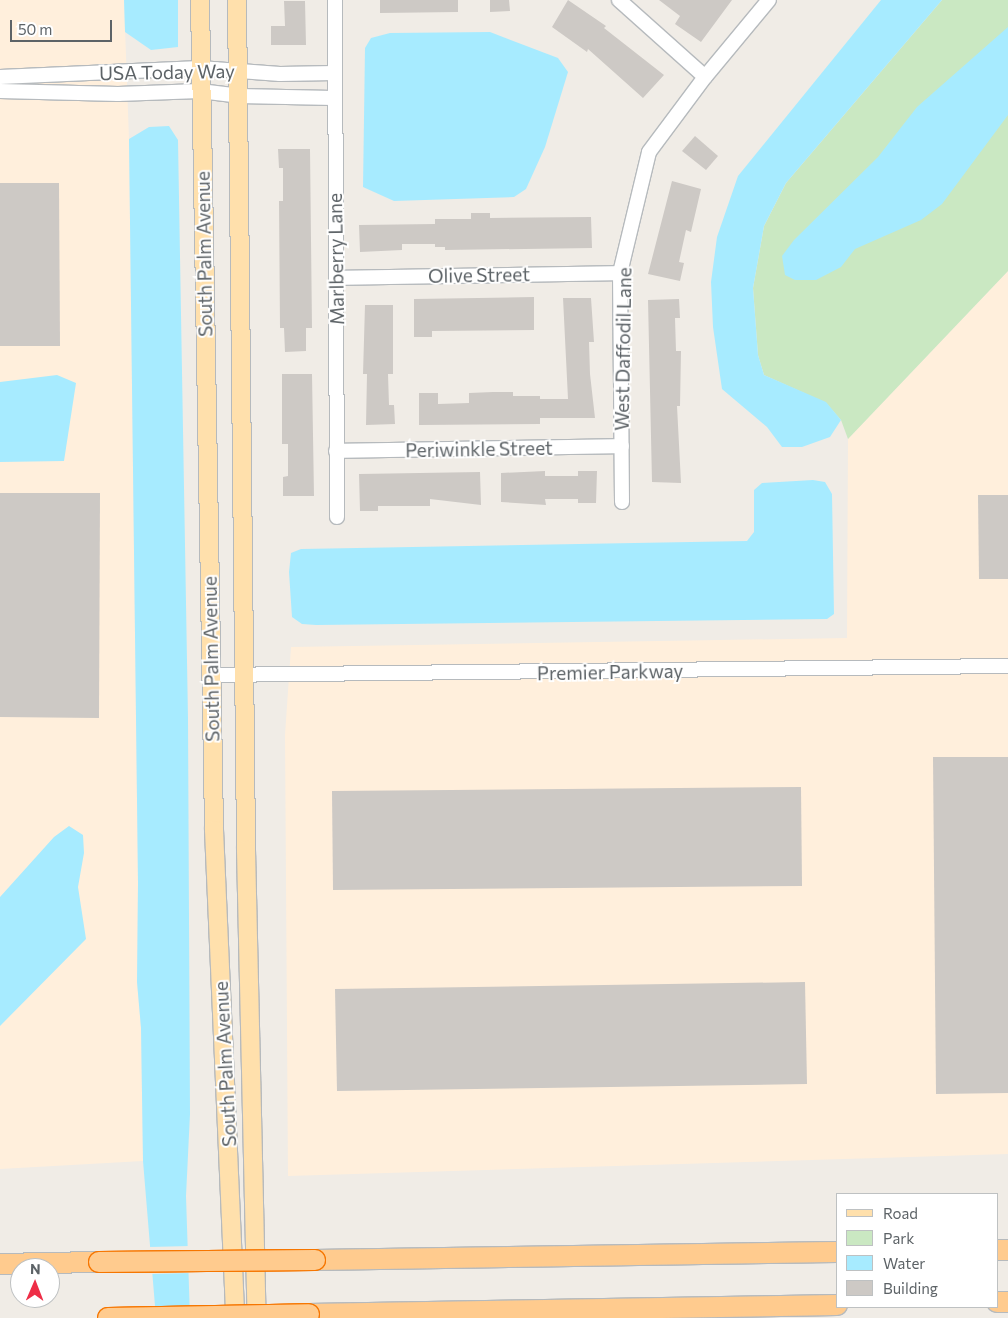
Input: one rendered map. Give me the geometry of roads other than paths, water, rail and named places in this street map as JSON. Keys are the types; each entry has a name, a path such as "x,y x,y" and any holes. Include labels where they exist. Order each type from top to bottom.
{"highway":[{"path":"0,1264 836,1252"},
{"path":"108,1318 836,1305"}],"main road":[{"name":"South Palm Avenue","path":"200,0 200,91 214,830 235,1318"},
{"name":"South Palm Avenue","path":"237,0 245,676 258,1318"}],"street":[{"name":"Marlberry Lane","path":"335,0 333,98 337,278 337,517"},
{"path":"619,0 704,77"},
{"name":"West Daffodil Lane","path":"622,502 620,273 649,152 704,77 769,0"},
{"name":"USA Today Way","path":"0,77 200,68 280,74 334,73"},
{"name":"USA Today Way","path":"0,91 118,94 200,91 239,96 333,98"},
{"name":"Olive Street","path":"337,278 620,273"},
{"name":"Periwinkle Street","path":"336,451 622,446"},
{"name":"Premier Parkway","path":"212,675 1008,666"}],"water":[{"path":"124,0 178,0 178,47 151,50 125,32"},
{"path":"881,0 942,0 786,183 764,226 753,288 758,355 764,375 826,402 841,420 830,437 802,447 782,447 767,427 722,389 713,327 711,282 717,237 738,176"},
{"path":"1008,27 1008,115 942,204 921,220 855,249 841,267 816,280 795,280 785,275 782,256 794,240 878,157 917,107"},
{"path":"490,32 558,58 568,72 545,147 526,189 514,197 394,201 363,187 365,48 371,38 390,33"},
{"path":"169,126 178,140 188,718 190,1114 186,1196 190,1318 156,1318 143,1161 141,1028 137,982 138,883 129,139 149,127"},
{"path":"57,375 76,383 64,461 0,462 0,382"},
{"path":"813,480 825,482 832,494 834,614 827,619 316,625 302,624 292,617 289,572 291,553 301,549 747,541 754,532 754,490 762,483"},
{"path":"69,826 83,835 84,853 78,887 86,939 0,1026 0,897 54,837"}]}
